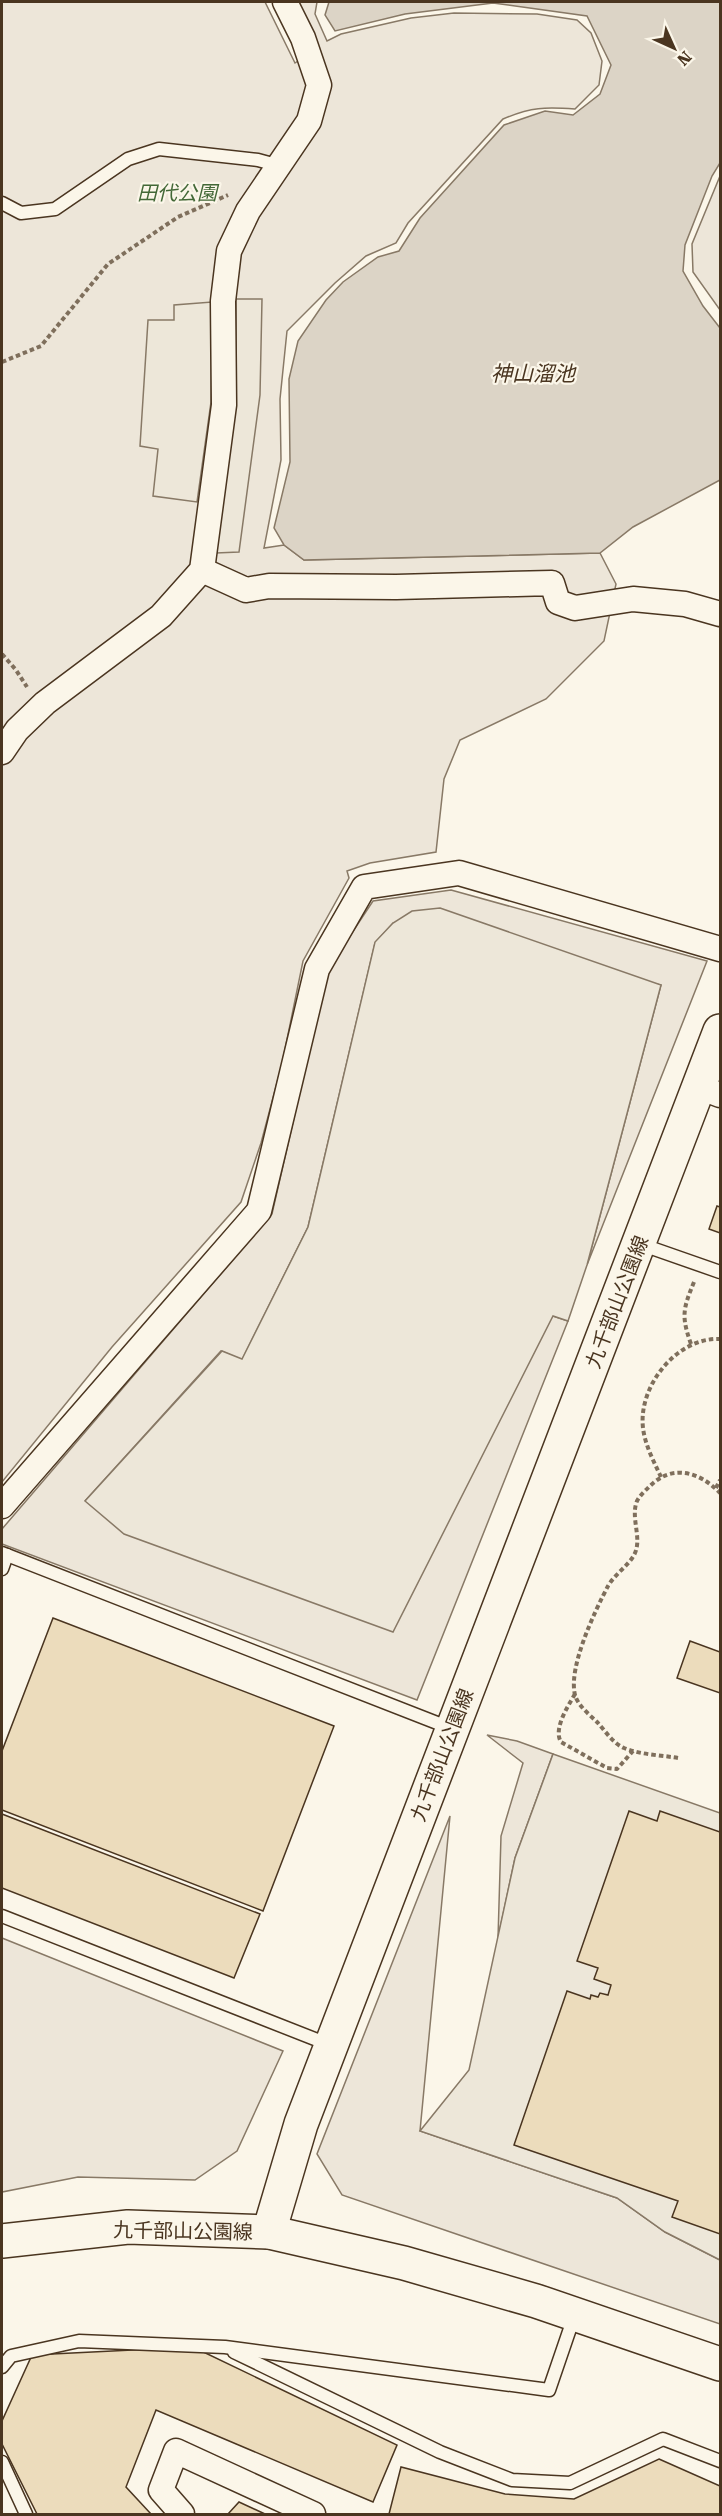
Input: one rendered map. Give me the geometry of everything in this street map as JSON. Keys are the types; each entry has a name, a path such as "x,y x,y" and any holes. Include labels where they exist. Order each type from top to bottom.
{"main road":[{"name":"九千部山公園線","path":"2,2241 128,2227 269,2232 301,2124 639,1244 710,1091 720,1031"},
{"path":"269,2232 404,2263 575,2314 720,2364"}],"street":[{"path":"2,752 17,730 45,703 160,616 202,570 224,405 223,301 229,251 248,211 309,121 319,85 303,38 285,2"},
{"path":"202,570 246,590 269,586 552,583 558,602 575,608 633,599 685,604 720,614"},
{"path":"2,1506 259,1211 317,969 364,887 459,873 720,949"},
{"path":"182,2514 161,2490 176,2451 313,2514"}],"lane":[{"path":"2,203 21,213 55,209 128,159 159,149 258,160 280,166"},
{"path":"639,1244 720,1272"},
{"path":"2,1569 4,1554 452,1729"},
{"path":"2,1916 331,2045"},
{"path":"2,2367 11,2356 79,2341 225,2347 549,2390 575,2314"},
{"path":"225,2347 440,2452 512,2480 570,2483 663,2439 720,2461"},
{"path":"2,2462 26,2514"}],"path":[{"path":"2,362 41,346 108,264 138,243 178,217 206,204 242,190 264,188"},
{"path":"2,654 29,690 45,703"},
{"path":"691,1345 684,1324 683,1309 701,1265"},
{"path":"662,1477 647,1443 643,1427 647,1397 654,1380 664,1368 691,1345 720,1339"},
{"path":"633,1751 617,1768 607,1768 561,1743 558,1738 561,1722 575,1694 577,1668 597,1609 609,1584 633,1557 637,1548 637,1501 643,1493 662,1477 688,1472 699,1476 720,1493"},
{"path":"716,1488 720,1480"},
{"path":"575,1694 580,1705 621,1747 678,1758"}],"green space":[{"name":"田代公園","path":"2,2 265,2 295,63 316,49 294,2 317,2 315,14 327,41 341,34 411,18 454,13 537,14 577,20 591,33 602,61 599,85 575,109 538,109 503,119 408,223 396,243 366,256 287,331 280,399 281,460 264,548 284,545 304,560 600,553 616,584 604,641 546,699 460,740 444,779 436,852 370,863 347,871 349,878 303,961 282,1064 261,1143 241,1202 112,1347 2,1482"},
{"path":"720,176 720,310 693,272 692,244"},
{"path":"451,890 707,961 587,1265 661,985 393,923 375,943 308,1227 242,1360 221,1351 85,1501 553,1316 568,1321 417,1700 2,1544 2,1529 272,1214 328,969 373,901"},
{"path":"487,1735 517,1741 553,1754 515,1858 498,1938 501,1836 523,1763"},
{"path":"450,1816 420,2131 617,2198 665,2232 720,2260 720,2324 342,2195 317,2154"},
{"path":"2,1938 283,2051 237,2151 195,2180 78,2177 2,2192"}],"shaded area":[{"path":"236,299 262,299 260,395 239,552 216,553 236,402"},
{"path":"212,302 211,402 197,502 153,496 158,449 140,446 148,320 174,320 174,305"},
{"path":"440,908 661,985 587,1265 568,1321 553,1316 393,1632 124,1534 85,1501 222,1351 242,1359 308,1227 375,942 393,923 412,911"},
{"path":"553,1754 720,1813 720,2260 665,2232 617,2198 420,2131 469,2070 515,1858"}],"water":[{"name":"神山溜池","path":"329,2 720,2 720,163 712,176 685,245 683,271 703,306 720,328 720,480 633,527 600,553 304,560 284,545 274,528 290,462 289,379 298,341 326,300 343,282 378,257 399,251 420,218 504,125 545,111 573,115 600,94 611,65 587,16 493,3 405,14 335,31 325,15"}],"building":[{"path":"717,1206 720,1207 720,1233 709,1229"},
{"path":"53,1618 334,1726 263,1911 2,1810 2,1751"},
{"path":"690,1641 720,1652 720,1693 677,1678"},
{"path":"629,1811 657,1821 660,1811 720,1832 720,2234 672,2217 678,2201 514,2145 567,1991 590,1999 591,1995 598,1997 600,1993 608,1995 611,1985 594,1979 598,1968 577,1961"},
{"path":"2,1814 260,1914 234,1978 2,1888"},
{"path":"193,2347 397,2445 373,2502 156,2410 126,2487 151,2514 37,2514 2,2444 2,2421 32,2355"},
{"path":"659,2459 720,2486 720,2514 389,2514 401,2467 505,2494 574,2499"},
{"path":"239,2502 265,2514 228,2514"}]}
